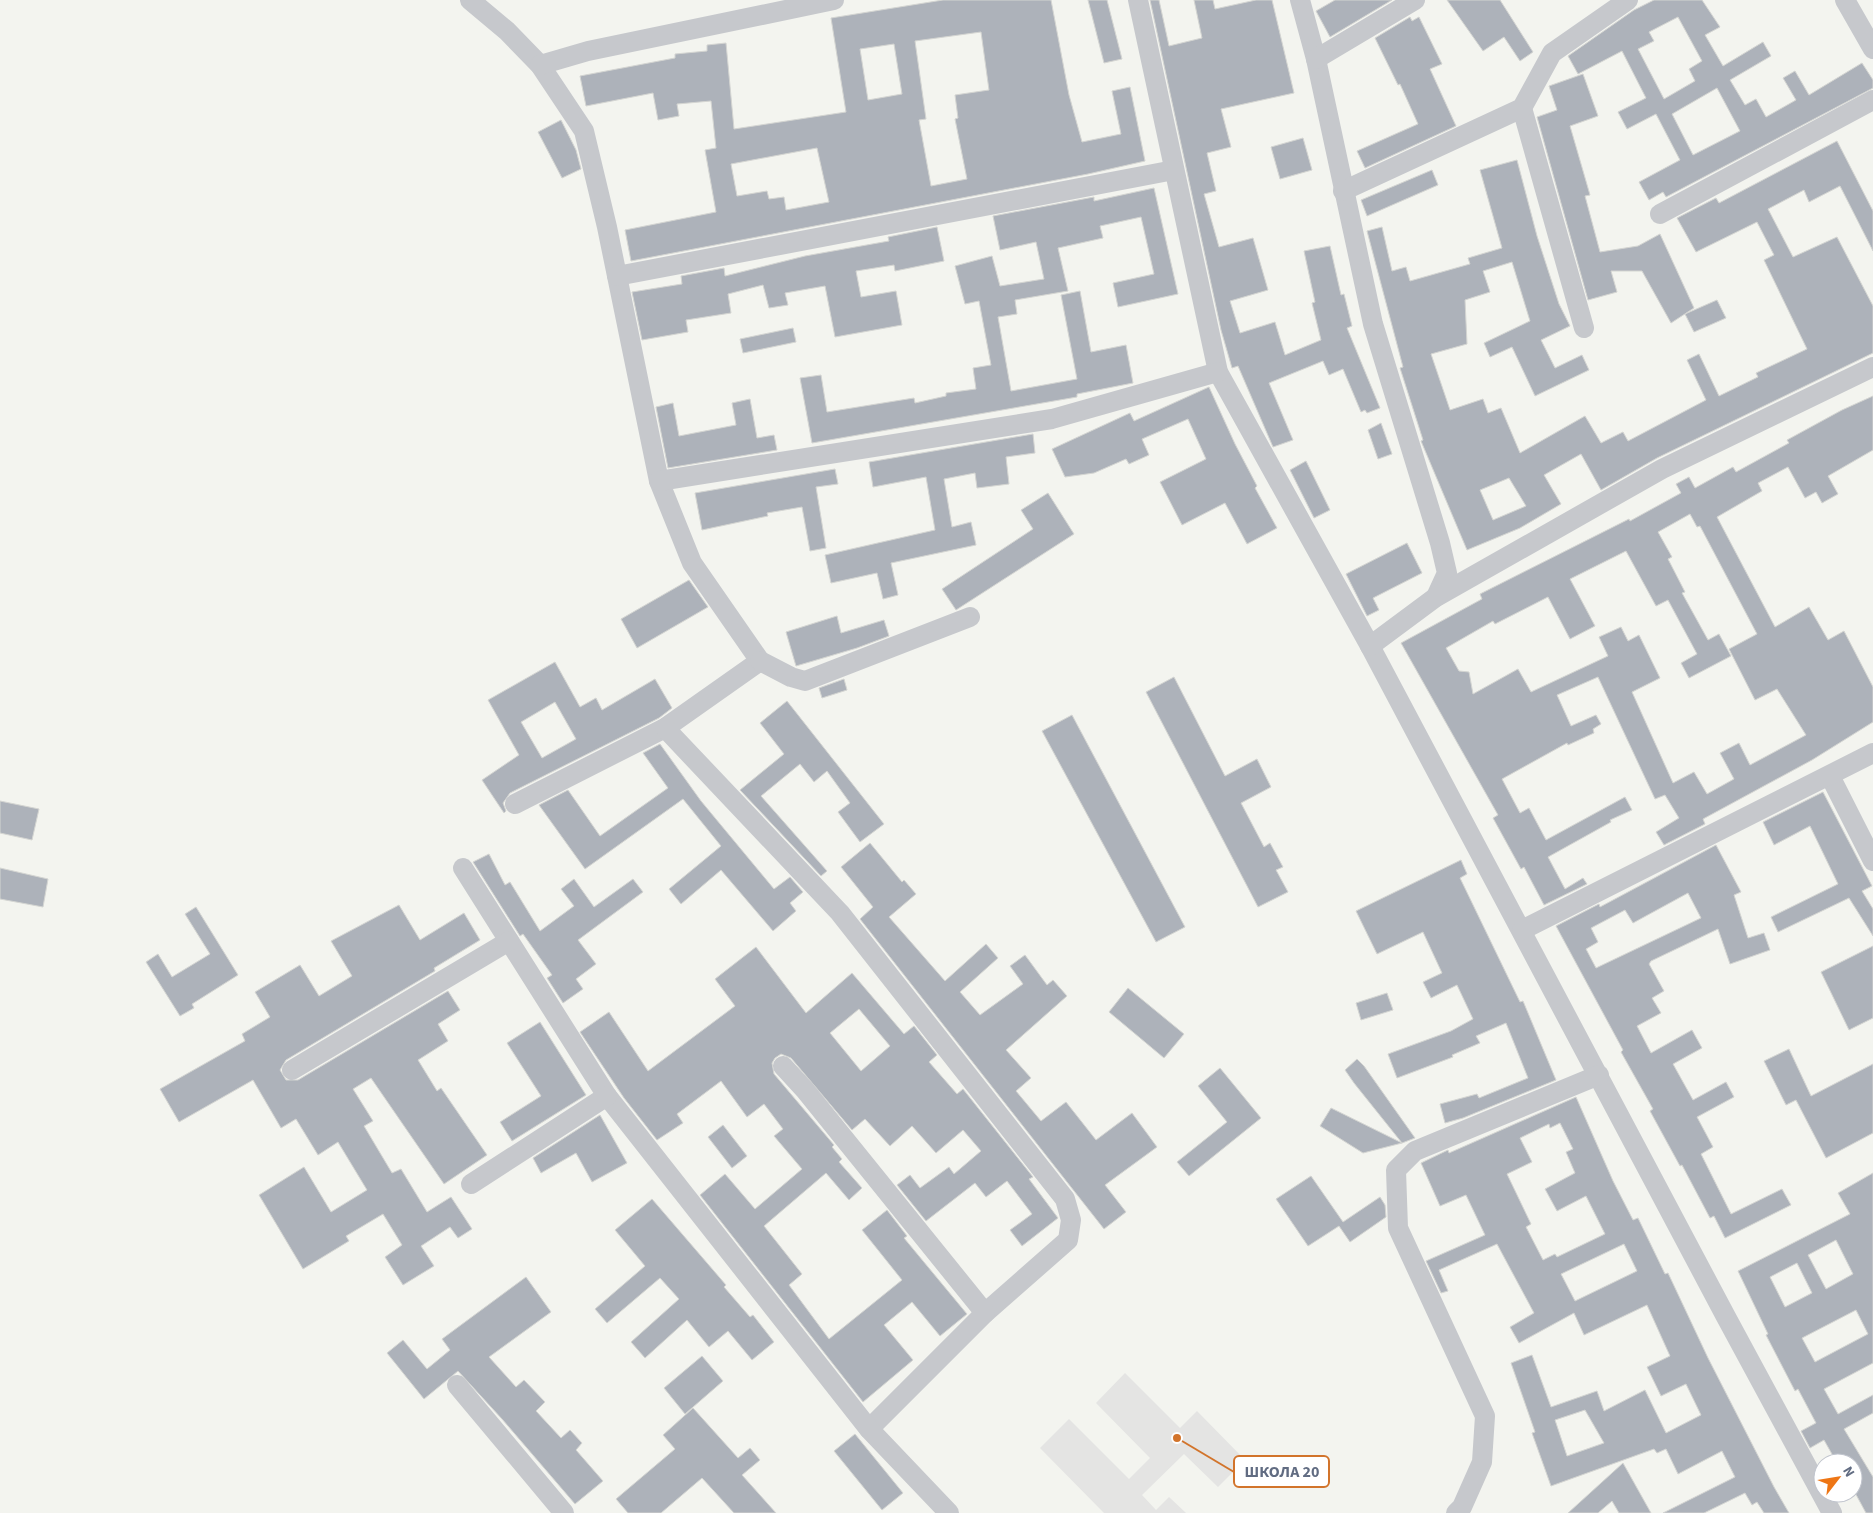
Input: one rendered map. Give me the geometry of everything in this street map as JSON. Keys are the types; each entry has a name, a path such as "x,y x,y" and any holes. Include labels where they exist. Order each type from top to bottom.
{"street":[{"path":"470,0 506,31 540,65 584,131 618,276 659,481 692,564 760,661 791,677 805,681 970,617"},
{"path":"540,65 588,51 834,0"},
{"path":"1138,0 1218,372 1370,646 1832,1513"},
{"path":"1300,0 1316,59 1373,324 1440,543 1447,573 1436,598"},
{"path":"1316,59 1415,0"},
{"path":"1343,191 1522,108 1552,53 1628,0"},
{"path":"1845,0 1873,49"},
{"path":"1660,214 1873,100"},
{"path":"1522,108 1584,328"},
{"path":"618,276 1174,170"},
{"path":"1370,646 1436,598 1662,469 1873,367"},
{"path":"659,481 1052,418 1218,372"},
{"path":"515,804 665,728 760,661"},
{"path":"665,728 840,913 1065,1199 1072,1220 1068,1240 986,1313 869,1429"},
{"path":"1522,930 1873,753"},
{"path":"1830,776 1873,861"},
{"path":"463,868 607,1096 869,1429 949,1513"},
{"path":"292,1070 509,941"},
{"path":"783,1066 811,1097 986,1313"},
{"path":"1456,1513 1462,1507 1482,1462 1485,1416 1398,1228 1396,1170 1415,1151 1598,1075"},
{"path":"471,1184 607,1096"},
{"path":"457,1385 564,1513"}],"shaded area":[{"path":"1125,1373 1180,1428 1197,1411 1245,1460 1218,1487 1184,1454 1142,1495 1156,1510 1169,1497 1186,1513 1104,1513 1040,1448 1069,1419 1129,1479 1150,1458 1096,1403"}],"building":[{"path":"943,0 1051,0 1069,95 1082,142 1121,134 1112,91 1130,87 1145,161 1088,174 631,261 625,230 716,212 705,150 716,148 711,101 677,104 679,116 658,120 653,93 586,106 580,76 675,58 675,54 707,51 707,45 726,43 734,129 846,112 831,18","holes":["981,32 989,90 955,95 958,118 955,119 967,179 931,186 919,120 926,119 915,41","894,44 902,94 868,100 860,49","817,148 829,202 786,210 784,197 769,199 767,191 737,196 731,164"]},
{"path":"1088,0 1107,0 1122,59 1104,63"},
{"path":"1150,0 1159,0 1169,46 1202,38 1194,0 1213,0 1215,9 1256,0 1272,0 1294,93 1221,109 1231,147 1207,153 1216,191 1204,194 1219,247 1253,238 1268,290 1230,301 1240,333 1275,322 1285,355 1321,340 1312,303 1315,302 1304,251 1330,246 1341,295 1344,294 1352,326 1347,328 1380,408 1367,413 1365,410 1361,412 1343,369 1329,375 1323,361 1269,383 1293,440 1273,447 1238,366 1232,368 1221,330"},
{"path":"1335,0 1392,0 1330,37 1316,11"},
{"path":"1447,0 1500,0 1533,52 1520,61 1504,37 1483,51"},
{"path":"1654,0 1702,0 1720,27 1705,35 1723,66 1763,42 1771,56 1730,80 1745,105 1756,99 1766,117 1796,100 1783,78 1795,71 1809,95 1862,63 1873,80 1873,88 1666,197 1663,192 1649,200 1639,182 1680,160 1656,114 1627,129 1618,112 1646,98 1622,51 1578,74 1568,56 1634,10","holes":["1678,17 1702,61 1689,69 1695,81 1664,99 1638,49 1654,41 1649,32","1717,88 1740,131 1693,155 1672,114"]},
{"path":"1410,17 1412,21 1419,17 1442,64 1430,69 1456,126 1365,168 1357,151 1418,124 1400,84 1398,85 1375,38"},
{"path":"1583,74 1598,116 1570,126 1590,195 1585,196 1600,252 1638,246 1660,234 1694,308 1671,323 1642,271 1611,271 1617,292 1588,300 1537,117 1557,110 1549,86"},
{"path":"561,120 576,150 581,169 562,178 538,132"},
{"path":"1303,138 1312,170 1280,179 1271,147"},
{"path":"1837,141 1873,211 1873,251 1840,186 1809,202 1804,190 1768,209 1793,257 1837,237 1873,306 1873,353 1657,458 1601,490 1581,454 1544,475 1561,504 1520,528 1467,550 1421,441 1423,440 1400,368 1403,367 1367,231 1382,227 1392,271 1406,267 1410,281 1470,264 1468,258 1502,248 1480,170 1517,160 1537,236 1559,304 1570,326 1541,340 1555,368 1582,355 1589,370 1535,396 1512,347 1490,357 1484,343 1530,321 1512,262 1483,271 1490,292 1465,300 1467,344 1431,354 1450,410 1483,399 1488,413 1501,408 1520,453 1585,416 1601,443 1623,432 1628,441 1706,400 1687,360 1699,354 1719,396 1758,377 1756,373 1807,349 1764,260 1774,255 1757,222 1696,252 1677,218 1716,198 1719,203","holes":["1509,478 1526,506 1493,520 1480,490"]},
{"path":"1432,170 1438,185 1367,216 1361,200"},
{"path":"1154,188 1178,294 1118,307 1113,283 1154,274 1141,217 1100,226 1103,238 1058,248 1068,291 1015,300 1017,314 998,317 1011,391 1077,379 1061,295 1080,291 1091,352 1126,345 1133,383 1077,394 1077,397 812,443 800,378 821,375 827,412 914,398 915,403 946,396 946,393 976,389 973,368 991,365 979,301 965,304 955,266 992,256 1000,286 1044,279 1036,242 1000,250 993,216 1094,197 1094,201"},
{"path":"937,227 944,261 895,271 894,265 856,271 861,297 896,291 902,325 835,337 825,286 785,293 788,305 769,308 763,285 728,294 731,313 686,320 688,332 642,340 632,292 682,284 681,276 724,268 725,276 805,256 889,241 888,237"},
{"path":"1717,300 1726,318 1694,332 1685,314"},
{"path":"793,328 796,342 743,353 740,339"},
{"path":"1209,387 1257,486 1255,488 1277,528 1247,544 1225,503 1182,525 1160,482 1206,459 1188,419 1142,439 1149,455 1129,464 1126,459 1094,473 1065,477 1052,449 1130,413 1134,421"},
{"path":"1873,396 1873,450 1828,476 1838,494 1822,503 1816,492 1805,498 1788,467 1758,483 1762,491 1717,517 1775,627 1809,607 1828,640 1844,631 1873,687 1873,722 1812,760 1703,819 1705,824 1664,845 1656,832 1679,818 1665,795 1655,799 1598,677 1557,695 1571,726 1596,715 1601,724 1593,729 1594,733 1568,745 1567,743 1502,779 1520,813 1529,808 1546,840 1625,797 1632,810 1610,820 1611,822 1548,857 1565,889 1583,878 1587,884 1544,905 1524,867 1521,869 1493,818 1498,815 1401,643 1482,599 1480,594 1629,519 1630,521 1681,493 1676,484 1689,477 1695,488 1733,467 1736,472 1789,443 1787,440 1842,410","holes":["1690,514 1697,527 1700,526 1757,634 1729,649 1755,700 1777,689 1806,735 1750,765 1739,743 1720,753 1734,779 1707,794 1694,772 1673,783 1632,692 1660,678 1639,635 1628,641 1621,627 1599,637 1608,656 1531,692 1518,669 1473,694 1469,672 1459,671 1446,648 1493,621 1495,624 1548,597 1570,639 1595,626 1570,579 1626,551 1656,606 1668,600 1697,654 1681,663 1689,678 1731,656 1719,634 1708,640 1682,593 1685,592 1668,559 1672,557 1658,532"]},
{"path":"750,399 757,438 774,435 777,450 668,468 656,407 673,403 679,436 736,425 732,403"},
{"path":"1381,423 1392,454 1378,459 1368,430"},
{"path":"1033,434 1035,453 1006,457 1009,484 977,488 975,473 944,479 952,527 971,522 976,545 891,563 898,595 883,599 877,573 831,583 825,555 935,530 926,477 873,487 869,462"},
{"path":"1306,461 1330,510 1314,518 1290,470"},
{"path":"835,469 838,484 816,487 826,548 810,551 802,507 767,513 768,516 702,530 695,493"},
{"path":"1048,493 1074,534 956,610 942,589 1033,529 1021,510"},
{"path":"1407,543 1422,573 1373,598 1379,610 1367,616 1346,574"},
{"path":"689,580 708,607 637,648 621,619"},
{"path":"837,616 841,633 884,620 889,636 857,648 796,666 786,632"},
{"path":"555,662 580,707 596,698 602,710 655,679 672,708 659,718 510,793 503,803 506,811 504,813 482,780 519,755 488,700","holes":["555,702 576,739 542,758 521,722"]},
{"path":"1174,677 1225,776 1257,759 1271,787 1241,803 1264,847 1270,843 1283,867 1276,870 1288,892 1258,907 1146,692"},
{"path":"844,679 847,690 822,698 819,688"},
{"path":"787,701 884,824 860,842 838,812 850,803 827,771 814,782 800,764 761,796 827,871 821,876 740,790 784,754 760,723"},
{"path":"1072,715 1185,927 1156,942 1042,731"},
{"path":"660,744 701,801 774,889 790,877 803,892 790,903 796,911 773,931 721,870 681,904 669,889 721,846 683,799 585,869 539,805 568,790 600,836 668,788 643,753"},
{"path":"1823,792 1872,886 1862,891 1873,909 1873,936 1849,898 1778,932 1771,917 1838,884 1810,826 1774,845 1763,822"},
{"path":"0,801 39,809 32,840 0,833"},
{"path":"870,843 902,882 904,880 916,894 889,917 945,981 986,944 998,958 960,992 980,1015 1023,984 1010,966 1025,955 1047,985 1053,980 1067,996 1006,1050 1031,1078 1016,1091 1041,1121 1066,1102 1096,1140 1132,1113 1157,1147 1105,1185 1126,1212 1104,1229 860,919 873,907 841,867"},
{"path":"1716,845 1741,892 1734,895 1748,938 1764,933 1770,950 1730,964 1718,929 1651,961 1649,964 1664,991 1652,998 1661,1013 1637,1026 1651,1053 1692,1030 1702,1048 1673,1064 1693,1100 1726,1082 1734,1097 1697,1117 1713,1147 1701,1154 1731,1214 1782,1189 1791,1205 1725,1238 1714,1216 1710,1218 1650,1111 1653,1109 1621,1052 1623,1050 1556,926 1599,904 1600,907","holes":["1688,893 1701,918 1596,968 1586,949 1598,942 1591,928 1625,910 1633,923"]},
{"path":"489,854 505,885 510,882 540,931 574,906 561,889 574,879 594,907 633,879 643,892 578,940 596,964 576,979 583,989 563,1003 547,978 552,975 523,934 520,936 473,862"},
{"path":"1461,860 1467,874 1460,878 1520,1002 1523,1001 1556,1080 1463,1118 1445,1123 1440,1104 1477,1094 1479,1098 1528,1078 1506,1023 1476,1036 1480,1043 1452,1055 1453,1057 1397,1078 1388,1054 1451,1031 1473,1019 1457,985 1431,998 1423,982 1442,973 1423,932 1377,954 1356,911"},
{"path":"0,868 48,879 43,907 0,899"},
{"path":"399,905 420,940 464,913 480,940 434,968 435,971 286,1060 280,1070 286,1080 298,1080 448,991 460,1010 438,1024 448,1041 418,1060 437,1091 441,1088 487,1155 444,1184 371,1078 353,1089 373,1121 364,1126 392,1173 401,1169 427,1212 451,1197 472,1229 458,1238 450,1227 421,1246 434,1266 403,1285 385,1257 402,1245 383,1214 346,1236 349,1241 303,1269 259,1195 304,1167 331,1212 367,1190 338,1142 318,1155 296,1119 281,1128 253,1080 179,1122 160,1089 245,1041 242,1034 270,1017 255,992 300,965 319,996 352,976 331,941"},
{"path":"196,907 238,975 192,1004 194,1008 180,1016 146,962 158,954 172,977 210,954 185,914"},
{"path":"1873,946 1873,1018 1849,1030 1821,972"},
{"path":"756,947 806,1013 852,973 904,1034 914,1026 937,1055 929,1062 957,1094 963,1089 1033,1177 1029,1179 1058,1218 1022,1246 1010,1230 1032,1214 1007,1181 986,1197 975,1183 926,1221 897,1185 910,1175 920,1188 949,1167 954,1174 981,1151 963,1130 936,1153 912,1126 890,1146 865,1119 852,1130 791,1058 781,1054 775,1058 772,1063 774,1074 834,1145 832,1147 842,1159 839,1162 862,1188 849,1200 826,1173 764,1226 802,1274 789,1285 829,1339 902,1280 862,1230 887,1210 907,1236 904,1238 967,1314 940,1336 912,1302 884,1325 913,1360 863,1402 700,1195 725,1174 755,1209 802,1169 774,1136 783,1129 764,1104 747,1117 721,1081 677,1114 683,1123 657,1140 624,1098 580,1032 609,1012 648,1071 735,1006 715,979","holes":["859,1009 890,1046 861,1071 830,1033"]},
{"path":"1128,988 1184,1034 1164,1058 1109,1012"},
{"path":"1387,993 1393,1010 1361,1020 1356,1003"},
{"path":"540,1022 586,1095 512,1141 500,1122 541,1096 507,1043"},
{"path":"1789,1049 1811,1096 1873,1064 1873,1133 1826,1158 1796,1100 1786,1105 1764,1061"},
{"path":"1357,1059 1415,1138 1402,1143 1354,1083 1345,1070"},
{"path":"1220,1068 1261,1118 1189,1176 1177,1162 1227,1122 1198,1086"},
{"path":"1576,1097 1613,1181 1633,1220 1638,1218 1665,1274 1668,1273 1708,1358 1789,1513 1764,1513 1757,1502 1752,1505 1745,1493 1704,1513 1663,1513 1735,1477 1722,1451 1678,1474 1666,1449 1657,1453 1654,1449 1551,1486 1532,1433 1535,1432 1511,1363 1532,1355 1551,1407 1597,1391 1604,1411 1645,1390 1666,1433 1701,1415 1686,1384 1661,1396 1647,1367 1670,1356 1647,1305 1584,1335 1574,1313 1519,1343 1510,1327 1534,1313 1497,1244 1439,1270 1448,1291 1441,1293 1426,1261 1485,1235 1466,1195 1440,1206 1421,1163 1448,1150 1449,1153","holes":["1560,1123 1573,1149 1566,1152 1575,1173 1545,1189 1557,1211 1586,1196 1605,1234 1557,1257 1555,1254 1543,1260 1526,1227 1531,1224 1507,1174 1532,1162 1520,1138 1549,1124 1550,1128","1624,1244 1637,1271 1575,1301 1561,1274","1585,1410 1604,1443 1567,1456 1555,1420"]},
{"path":"1331,1108 1402,1143 1363,1153 1320,1126"},
{"path":"600,1115 627,1163 592,1182 576,1153 541,1173 533,1158"},
{"path":"723,1125 747,1156 732,1168 708,1137"},
{"path":"1873,1173 1873,1363 1824,1389 1838,1414 1873,1395 1873,1413 1844,1429 1858,1453 1831,1453 1824,1440 1810,1448 1801,1431 1816,1423 1798,1389 1795,1391 1766,1335 1768,1334 1738,1271 1850,1214 1838,1193","holes":["1836,1240 1853,1274 1826,1289 1808,1255","1797,1263 1812,1293 1785,1307 1770,1277","1856,1310 1868,1334 1815,1362 1802,1338"]},
{"path":"1311,1176 1343,1222 1380,1197 1385,1205 1386,1217 1350,1242 1339,1226 1308,1246 1276,1199"},
{"path":"652,1199 726,1285 724,1287 750,1317 753,1315 774,1342 752,1360 728,1331 709,1347 687,1320 645,1358 631,1342 679,1299 660,1278 607,1323 595,1309 645,1266 615,1230"},
{"path":"526,1277 551,1312 489,1357 516,1387 524,1380 545,1402 536,1411 561,1438 570,1430 582,1443 576,1450 603,1481 575,1504 458,1371 424,1399 387,1353 403,1340 427,1369 450,1350 442,1339"},
{"path":"702,1356 723,1381 685,1414 664,1388"},
{"path":"693,1408 738,1458 750,1448 760,1460 742,1475 776,1513 734,1513 702,1478 661,1513 628,1513 616,1499 675,1449 663,1435"},
{"path":"855,1434 903,1493 882,1510 834,1451"},
{"path":"1863,1460 1873,1477 1873,1513 1866,1513 1861,1503 1863,1503"},
{"path":"1623,1463 1651,1513 1619,1513 1612,1501 1598,1513 1568,1513"}],"place":[{"name":"ШКОЛА 20","path":"1177,1438"}]}
